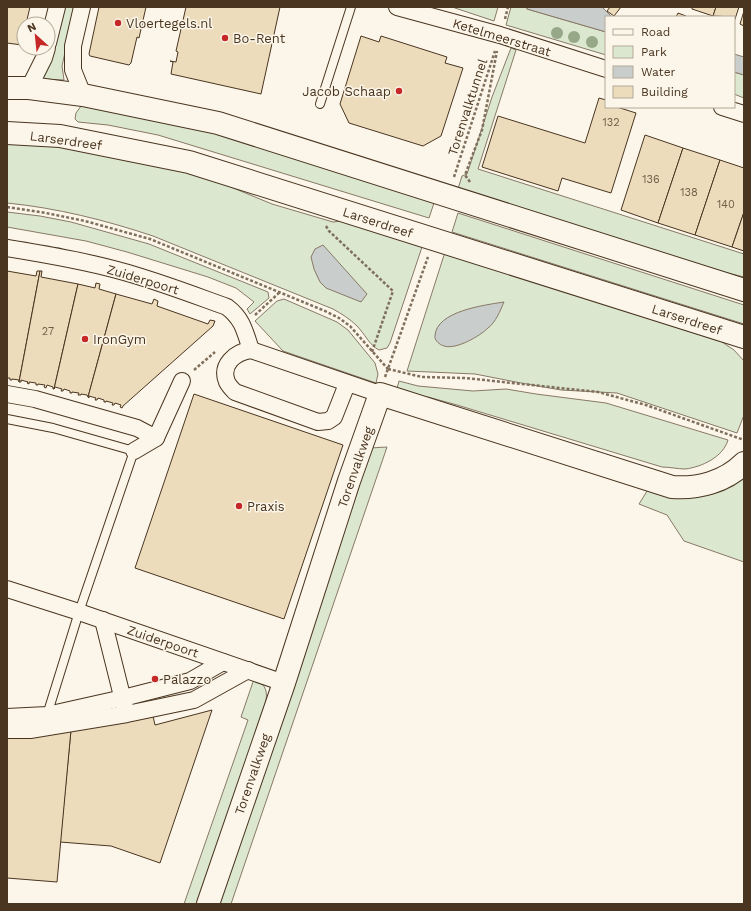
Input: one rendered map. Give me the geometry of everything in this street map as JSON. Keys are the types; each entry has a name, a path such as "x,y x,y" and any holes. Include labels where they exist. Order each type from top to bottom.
{"main road":[{"path":"7,88 28,88 83,95 218,122 744,290"},
{"name":"Larserdreef","path":"7,133 60,136 189,162 744,337"},
{"path":"380,394 672,488 702,486 727,476 744,463"},
{"name":"Torenvalkweg","path":"208,904 284,682 349,481 380,394"}],"street":[{"path":"82,7 73,46 73,70 83,95"},
{"name":"Ketelmeerstraat","path":"397,7 500,35 605,69"},
{"path":"28,88 45,56"},
{"path":"725,108 744,114"},
{"name":"Zuiderpoort","path":"7,248 46,254 116,270 156,282 227,307 239,318 251,350"},
{"path":"347,384 334,417 328,422 318,422 235,392 227,383 225,373 229,361 235,355 243,351 251,350 380,394"},
{"path":"134,451 156,438 182,381"},
{"path":"7,394 35,399 137,428 156,438"},
{"name":"Zuiderpoort","path":"7,589 284,682"},
{"name":"Zuiderpoort","path":"103,620 127,714"},
{"name":"Zuiderpoort","path":"7,717 47,714 123,698 190,681 224,662"},
{"path":"7,730 30,730 127,714 194,700 248,670"}],"lane":[{"path":"320,104 351,7"},
{"path":"7,419 53,428 134,451 79,612 47,714"}],"path":[{"path":"470,182 465,175 482,130 500,35"},
{"name":"Torenvalktunnel","path":"452,184 500,35"},
{"path":"7,208 54,214 150,239 331,314 350,326 388,369 422,377 465,378 598,392 646,405 744,440"},
{"path":"323,222 329,231 392,291 372,352"},
{"path":"388,369 429,254"}],"green space":[{"path":"63,7 75,7 62,66 64,80 40,79 47,56 56,56 56,29"},
{"path":"452,7 498,7 494,21"},
{"path":"511,7 527,7 527,9 605,32 605,55 506,25"},
{"path":"511,48 516,50 478,169 744,254 744,277 695,265 457,192 462,176 467,174 492,97"},
{"path":"735,72 744,75 744,98 735,94"},
{"path":"81,106 200,125 435,200 429,218 158,135 108,125 78,122 75,119 76,113"},
{"path":"7,139 117,154 209,178 272,204 333,222 352,220 424,241 390,343 387,348 379,350 372,345 354,323 333,309 153,236 81,215 7,203"},
{"path":"7,212 71,222 149,244 268,292 269,298 250,314 247,309 254,302 236,288 208,277 86,241 7,227"},
{"path":"458,213 744,305 744,324 452,232"},
{"path":"445,252 722,342 734,350 744,361 744,415 737,433 617,393 561,390 475,374 407,371"},
{"path":"284,299 337,322 348,330 375,363 378,374 376,383 283,351 255,321 277,301"},
{"path":"399,381 418,386 473,391 506,389 606,403 728,440 722,451 717,456 698,466 685,469 662,467 457,405 428,397 416,399 396,392"},
{"path":"387,447 231,904 216,904 370,448"},
{"path":"744,474 744,562 684,541 667,515 639,504 649,488"},
{"path":"254,679 265,688 266,696 264,711 198,904 184,904 248,720 241,717"}],"water":[{"path":"527,7 602,7 611,16 605,16 605,32 527,9"},
{"path":"735,54 744,57 744,75 735,72"},
{"path":"323,245 367,294 361,302 326,288 320,282 314,269 311,257 315,249"},
{"path":"504,302 498,316 491,326 474,338 461,344 449,347 441,345 435,339 437,327 452,315 474,307"}],"building":[{"path":"7,7 30,7 28,16 16,16 16,44 7,43"},
{"path":"99,7 146,7 139,38 137,37 131,63 129,65 90,56 89,54"},
{"path":"186,7 280,7 261,94 171,74 173,62 170,61 176,62 178,52 176,51"},
{"path":"610,7 621,7 614,16 607,11"},
{"path":"692,7 716,7 713,16 692,9"},
{"path":"716,7 739,7 735,19 735,16 713,16"},
{"path":"744,11 744,26 740,24"},
{"path":"678,13 686,16 676,16"},
{"path":"361,36 379,42 381,36 447,57 445,63 463,68 441,136 423,146 349,123 340,104"},
{"path":"599,98 605,100 605,108 620,108 636,113 611,193 562,178 558,191 482,167 498,116 585,143"},
{"path":"645,135 683,148 658,223 621,210"},
{"path":"683,148 720,160 695,235 658,223"},
{"path":"720,160 744,168 744,212 732,247 695,235"},
{"path":"744,212 744,251 732,247"},
{"path":"7,271 36,276 37,271 40,271 19,382 19,380 10,380 10,378 7,378"},
{"path":"40,271 42,271 41,277 78,284 54,389 53,387 47,385 46,388 44,387 45,385 36,385 36,383 29,382 29,384 27,383 28,382 21,380 21,382 19,382"},
{"path":"96,283 100,284 99,289 116,294 88,397 87,395 78,395 79,393 70,393 70,391 64,389 61,391 62,389 55,387 54,389 78,284 95,288"},
{"path":"116,294 152,304 154,299 158,301 157,306 208,324 210,320 215,321 213,326 122,408 120,407 121,405 115,403 112,405 113,403 106,401 104,402 104,400 98,398 95,400 96,398 88,397"},
{"path":"194,394 343,445 284,619 135,568"},
{"path":"212,710 160,863 111,846 60,842 71,730 153,716 155,725"},
{"path":"71,730 57,882 7,878 7,738"}],"place":[{"name":"Vloertegels.nl","path":"118,23"},
{"name":"Bo-Rent","path":"225,38"},
{"name":"Jacob Schaap","path":"399,91"},
{"name":"IronGym","path":"85,339"},
{"name":"Praxis","path":"239,506"},
{"name":"Palazzo","path":"155,679"}]}
